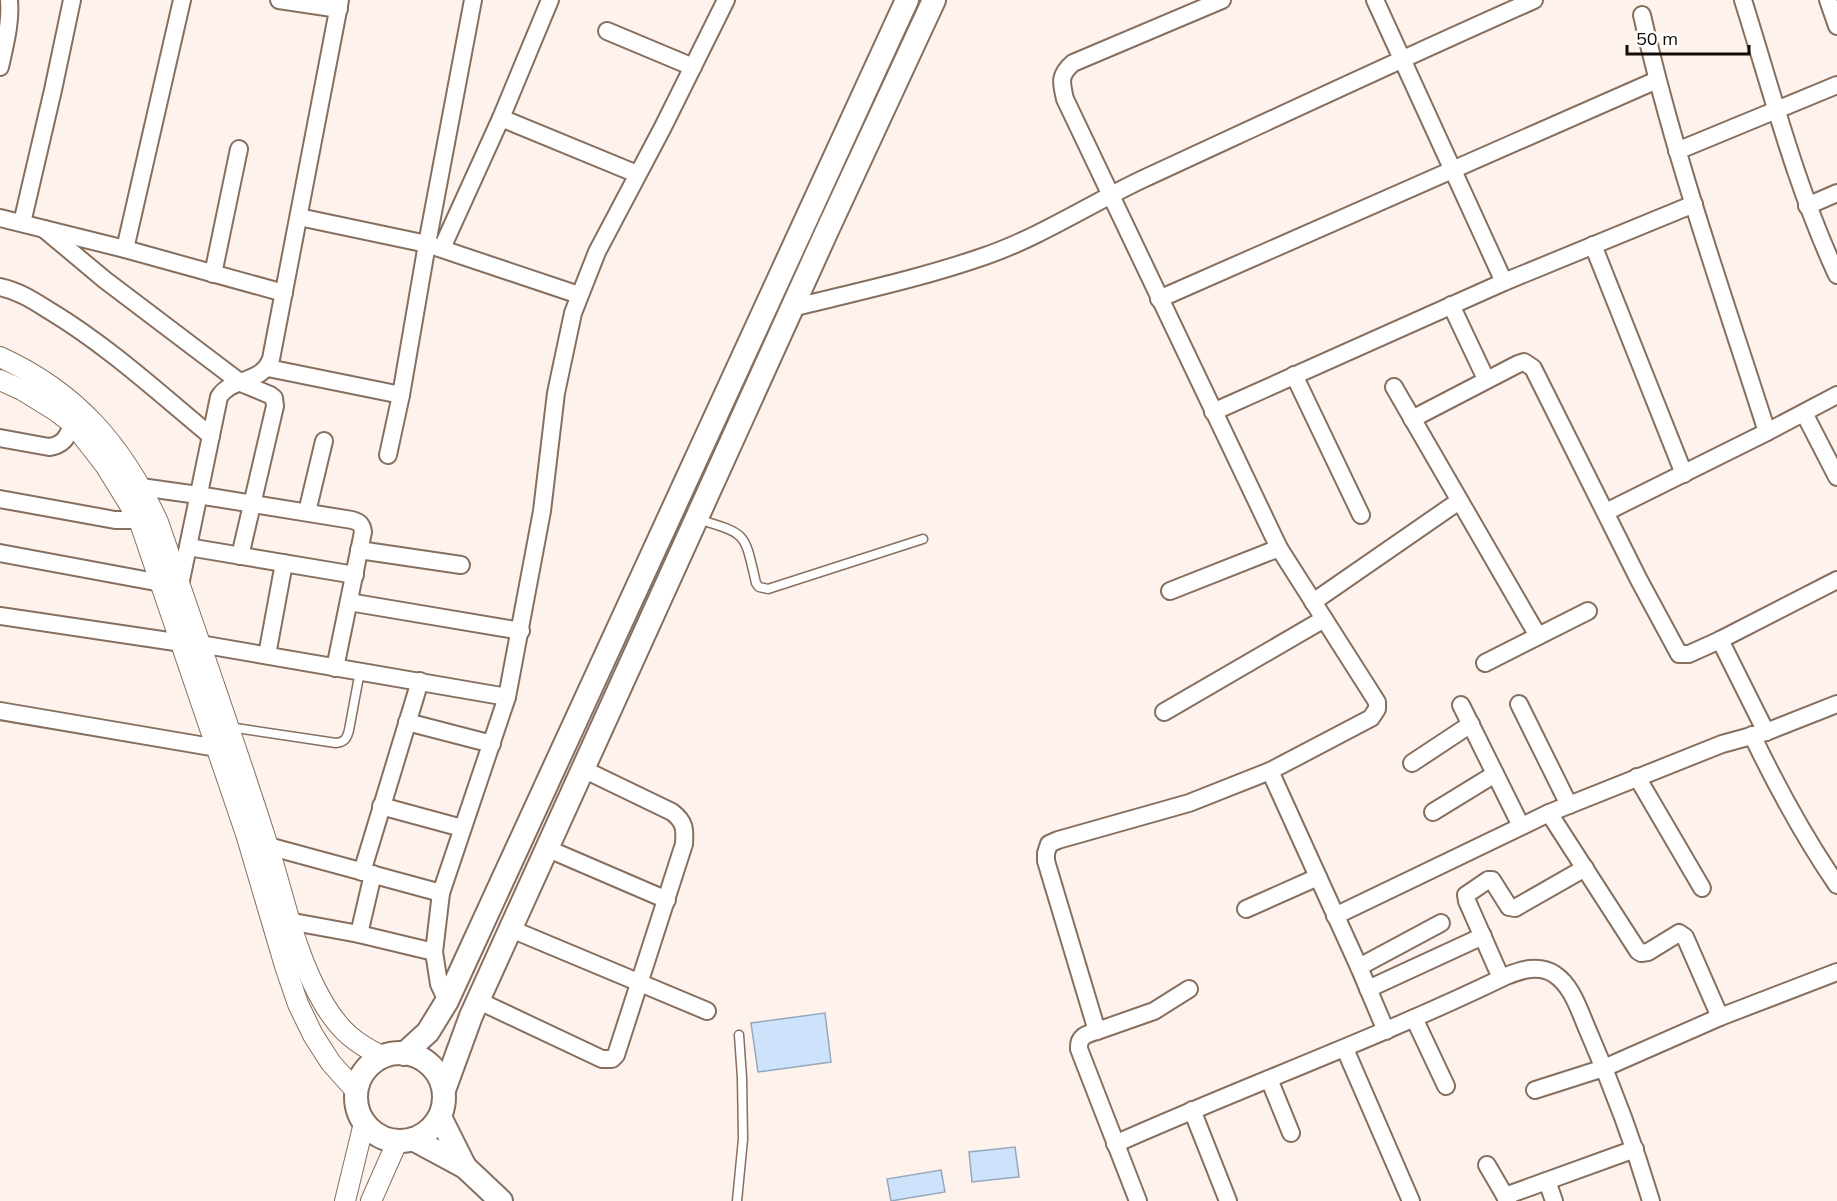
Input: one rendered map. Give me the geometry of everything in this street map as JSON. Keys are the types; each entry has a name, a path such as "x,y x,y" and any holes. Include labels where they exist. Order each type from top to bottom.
{"main road":[{"path":"394,1055 416,1056 426,1061 434,1069 444,1090 444,1103 440,1117 434,1125 427,1132 406,1140 389,1140 375,1133 364,1123 357,1103 359,1081 374,1062 394,1055 428,1032 447,1001 907,0"},
{"path":"444,1090 471,1016 546,848 934,0"},
{"path":"882,55 904,65"},
{"path":"758,324 780,334"},
{"path":"440,1117 465,1167"},
{"path":"406,1140 465,1167 501,1201"}],"street":[{"path":"0,66 8,33 9,0"},
{"path":"22,223 72,0"},
{"path":"126,249 182,0"},
{"path":"171,584 188,547 219,397 222,391 268,368 340,5 279,0"},
{"path":"388,455 435,246 473,0"},
{"path":"435,246 501,118 550,0"},
{"path":"447,1001 439,984 434,952 441,893 507,697 542,511 556,393 565,344 579,295 597,252 726,0"},
{"path":"1097,1031 1046,861 1049,844 1190,803 1270,771 1371,718 1377,709 1374,698 1279,548 1065,99 1062,78 1065,70 1073,63 1222,0"},
{"path":"1375,0 1504,282"},
{"path":"792,308 939,271 1026,240 1110,195 1401,59 1534,0"},
{"path":"1743,0 1807,206 1837,275"},
{"path":"1828,0 1837,26"},
{"path":"1642,15 1677,152 1767,432"},
{"path":"607,31 693,67"},
{"path":"1159,299 1657,80"},
{"path":"1677,152 1837,85"},
{"path":"501,118 638,174"},
{"path":"213,274 239,149"},
{"path":"1807,206 1837,193"},
{"path":"1213,412 1504,282 1694,204"},
{"path":"299,217 435,246 579,295"},
{"path":"0,218 126,249 284,293"},
{"path":"44,229 105,280 241,383 274,398 275,402 240,556"},
{"path":"1593,245 1684,474"},
{"path":"0,287 18,292 77,328 105,348 211,436"},
{"path":"1452,305 1486,379"},
{"path":"0,357 55,388 88,416 120,454 141,487 147,518 191,643 217,748 298,1004 313,1035 331,1063 357,1092"},
{"path":"1412,419 1518,364 1524,363 1533,368 1676,651 1684,655 1720,640 1837,580"},
{"path":"268,368 402,395"},
{"path":"1294,375 1361,515"},
{"path":"0,380 22,390 73,424 147,518"},
{"path":"1394,387 1538,636"},
{"path":"1606,512 1837,395"},
{"path":"1804,413 1837,477"},
{"path":"0,438 49,447 56,446 66,440 73,424"},
{"path":"308,512 324,441"},
{"path":"141,487 359,522 363,532 335,668"},
{"path":"0,499 115,520 147,518"},
{"path":"1313,602 1459,501"},
{"path":"188,547 355,575"},
{"path":"1170,591 1279,548"},
{"path":"359,550 460,566"},
{"path":"0,553 171,584"},
{"path":"267,655 284,563"},
{"path":"349,602 520,631"},
{"path":"1485,663 1588,611"},
{"path":"0,616 267,655 507,697"},
{"path":"1164,712 1324,619"},
{"path":"1720,640 1783,798 1837,885"},
{"path":"191,643 228,727 268,846 288,921 306,971 340,1027 361,1046 394,1055"},
{"path":"359,934 367,873 381,806 420,681"},
{"path":"1519,704 1569,805"},
{"path":"1335,916 1549,813 1722,744 1759,734 1837,704"},
{"path":"1461,705 1521,826"},
{"path":"0,711 217,748"},
{"path":"406,722 492,744"},
{"path":"1412,763 1471,724"},
{"path":"479,1001 607,1060 616,1055 667,900 684,844 685,830 680,819 672,812 583,769"},
{"path":"1270,771 1386,1031"},
{"path":"1433,812 1495,774"},
{"path":"1637,777 1702,888"},
{"path":"381,806 462,828"},
{"path":"1549,813 1638,951 1647,952 1675,934 1682,934 1685,937 1720,1017"},
{"path":"268,846 441,893"},
{"path":"546,848 667,900"},
{"path":"1501,978 1466,895 1485,881 1492,880 1509,907 1515,908 1585,868"},
{"path":"1246,909 1318,877"},
{"path":"288,921 359,934 434,952"},
{"path":"1359,967 1441,923"},
{"path":"511,929 707,1011"},
{"path":"1368,989 1483,936"},
{"path":"1116,1144 1192,1110 1386,1031 1501,978 1522,970 1538,968 1554,973 1566,984 1573,997 1604,1068 1635,1149 1651,1201"},
{"path":"1535,1090 1604,1068 1720,1017 1837,972"},
{"path":"1138,1201 1078,1043 1084,1035 1154,1011 1189,989"},
{"path":"1414,1018 1446,1086"},
{"path":"1345,1048 1411,1201"},
{"path":"1269,1078 1291,1133"},
{"path":"1192,1110 1228,1201"},
{"path":"345,1201 364,1123"},
{"path":"371,1201 406,1140"},
{"path":"1487,1165 1506,1199 1547,1181 1635,1149"},
{"path":"1547,1181 1554,1201"}],"lane":[{"path":"697,519 730,529 744,539 756,583 759,587 768,589 923,539"},
{"path":"228,727 336,743 343,742 349,730 360,671"},
{"path":"737,1201 743,1139 739,1035"}],"building":[{"path":"825,1013 831,1062 758,1072 751,1023"},
{"path":"1015,1147 1019,1177 972,1182 969,1152"},
{"path":"941,1170 945,1192 891,1201 887,1179"}]}
